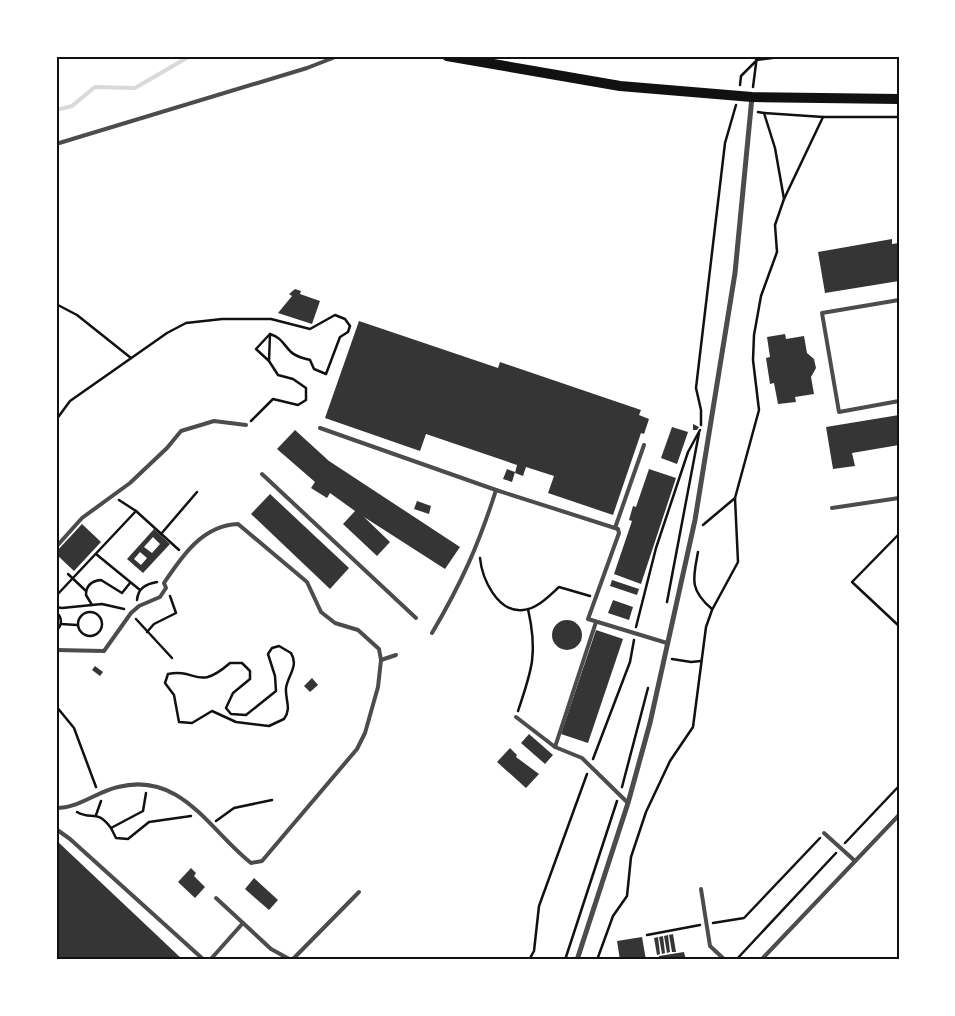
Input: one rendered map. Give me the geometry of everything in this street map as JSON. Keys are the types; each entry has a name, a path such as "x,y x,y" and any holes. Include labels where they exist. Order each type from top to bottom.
{"main road":[{"path":"447,56 620,86 752,96 899,99"}],"street":[{"path":"577,960 628,803 650,723 695,520 735,274 752,96"}],"lane":[{"path":"56,144 307,68 338,56"},
{"path":"899,300 822,313 839,412 899,401"},
{"path":"56,547 82,518 114,496 167,448 181,431 214,421 246,426"},
{"path":"320,428 496,490 615,528 619,532 588,619 667,643"},
{"path":"615,528 644,445"},
{"path":"262,474 416,618"},
{"path":"432,633 455,594 479,544 496,490"},
{"path":"832,508 899,498"},
{"path":"56,650 104,651 139,606 160,597 166,588 164,583 184,555 198,541 224,524 238,524 307,582 321,612 335,623 358,630 379,649 382,660 378,687 365,733 357,748 262,861 251,863 203,815 168,790 148,784 115,787 70,808 56,808"},
{"path":"555,748 596,622"},
{"path":"382,660 396,655"},
{"path":"516,717 555,748 582,758 628,803"},
{"path":"761,960 899,815"},
{"path":"56,829 70,839 204,960"},
{"path":"824,834 855,861"},
{"path":"701,889 710,946 725,960"},
{"path":"216,898 271,949 291,960 359,892"},
{"path":"210,960 243,923"}],"path":[{"path":"756,59 769,60 789,56"},
{"path":"738,95 741,76 756,59"},
{"path":"752,96 756,59"},
{"path":"667,602 700,430 701,410 696,388 725,143 734,112 750,111 764,114 823,117 899,117"},
{"path":"764,114 775,148 784,198"},
{"path":"598,960 613,916 627,896 632,856 642,830 646,812 670,761 692,727 706,628 712,610 738,562 735,498 760,410 753,360 754,334 761,296 777,252 775,225 784,198 823,117"},
{"path":"56,304 77,315 131,358"},
{"path":"56,420 70,401 131,358 186,323 222,319 271,319 310,329 335,315 345,319 350,326 348,332 340,337 326,374 314,369 310,360 290,351 280,337 270,334"},
{"path":"270,334 270,361"},
{"path":"246,426 272,399 298,405 306,400 306,388 293,379 278,375 270,361 256,349 270,334"},
{"path":"529,960 534,951 539,906 630,662 634,633 656,548 688,452 700,430"},
{"path":"161,534 197,492"},
{"path":"114,496 136,511 184,555"},
{"path":"702,533 704,524 735,498"},
{"path":"56,596 136,511"},
{"path":"899,534 852,582 899,626"},
{"path":"700,543 692,581 704,602 712,610"},
{"path":"479,544 481,570 491,592 508,606 521,611 528,609 544,601 559,587 596,598"},
{"path":"96,554 140,590"},
{"path":"68,574 86,591"},
{"path":"93,606 87,599 86,591 91,582 101,580 122,593 130,583"},
{"path":"139,606 137,598 140,590 150,583 164,583"},
{"path":"147,632 154,624 176,613 166,588"},
{"path":"85,607 86,612"},
{"path":"516,717 533,666 532,628 528,609"},
{"path":"56,612 61,618 61,624 56,631"},
{"path":"61,624 77,625 85,635 96,634 102,624 98,614 86,612 81,614 77,625"},
{"path":"279,646 288,650 293,657 294,666 286,688 288,713 284,719 274,725 230,721 212,711 192,723 179,722 174,695 165,683 168,674 204,678 216,673 230,663 242,663 250,671 250,679 233,693 226,708 231,714 242,716 249,714 260,702 273,695 276,690 275,676 268,657 269,651 279,646"},
{"path":"664,655 691,662 702,661"},
{"path":"622,784 650,681"},
{"path":"56,706 74,728 101,804 96,814"},
{"path":"111,828 142,811 148,784"},
{"path":"736,960 899,786"},
{"path":"212,823 234,808 272,800"},
{"path":"565,960 618,800"},
{"path":"70,808 82,815 96,814 104,819 116,838 128,839 149,822 167,818 203,815"},
{"path":"647,935 744,918 824,834"}],"building":[{"path":"892,239 892,244 899,243 899,281 825,293 818,252"},
{"path":"295,289 301,291 300,294 320,301 312,324 278,313 292,296 289,294"},
{"path":"359,321 498,368 500,362 641,410 639,415 649,419 644,434 641,433 613,515 548,493 554,476 526,467 523,476 515,473 517,465 426,434 420,451 325,418"},
{"path":"785,334 786,339 804,336 807,353 814,359 816,368 811,377 814,394 795,397 796,402 778,404 774,383 770,384 766,358 770,357 767,337"},
{"path":"899,415 899,445 852,453 855,466 833,469 826,427"},
{"path":"693,424 699,427 697,430 693,430"},
{"path":"672,427 688,432 677,464 661,458"},
{"path":"295,430 329,461 460,547 445,569 364,517 390,542 377,556 343,524 355,511 330,493 327,498 311,488 315,482 277,449"},
{"path":"507,469 515,472 512,482 503,479"},
{"path":"649,469 676,478 641,584 614,574 632,521 629,520 633,506 636,507"},
{"path":"270,494 349,568 330,589 251,514"},
{"path":"417,501 431,506 429,514 414,509"},
{"path":"82,524 101,542 74,571 56,552"},
{"path":"154,529 170,544 143,573 127,559","holes":["153,537 160,544 152,553 144,547","140,552 147,558 141,565 134,559"]},
{"path":"612,580 639,589 637,595 610,586"},
{"path":"613,600 633,607 629,620 608,613"},
{"path":"567,620 578,624 582,635 578,646 567,650 556,646 552,635 556,624"},
{"path":"596,630 623,639 588,743 561,734"},
{"path":"95,666 103,672 100,676 92,670"},
{"path":"312,678 318,685 310,692 304,686"},
{"path":"529,734 553,755 545,764 521,743"},
{"path":"510,748 517,755 516,757 539,774 526,788 497,762"},
{"path":"56,840 183,960 56,960"},
{"path":"191,868 196,873 194,876 205,887 195,898 178,882"},
{"path":"254,878 278,900 269,910 245,889"},
{"path":"673,934 676,952 672,952 669,935"},
{"path":"668,935 670,952 667,953 664,936"},
{"path":"663,936 665,953 662,954 659,937"},
{"path":"642,937 646,960 620,960 617,941"},
{"path":"658,937 660,954 657,955 654,938"},
{"path":"684,952 686,960 659,960 659,956"}],"waterway":[{"path":"56,110 72,106 95,87 135,88 190,56"}]}
